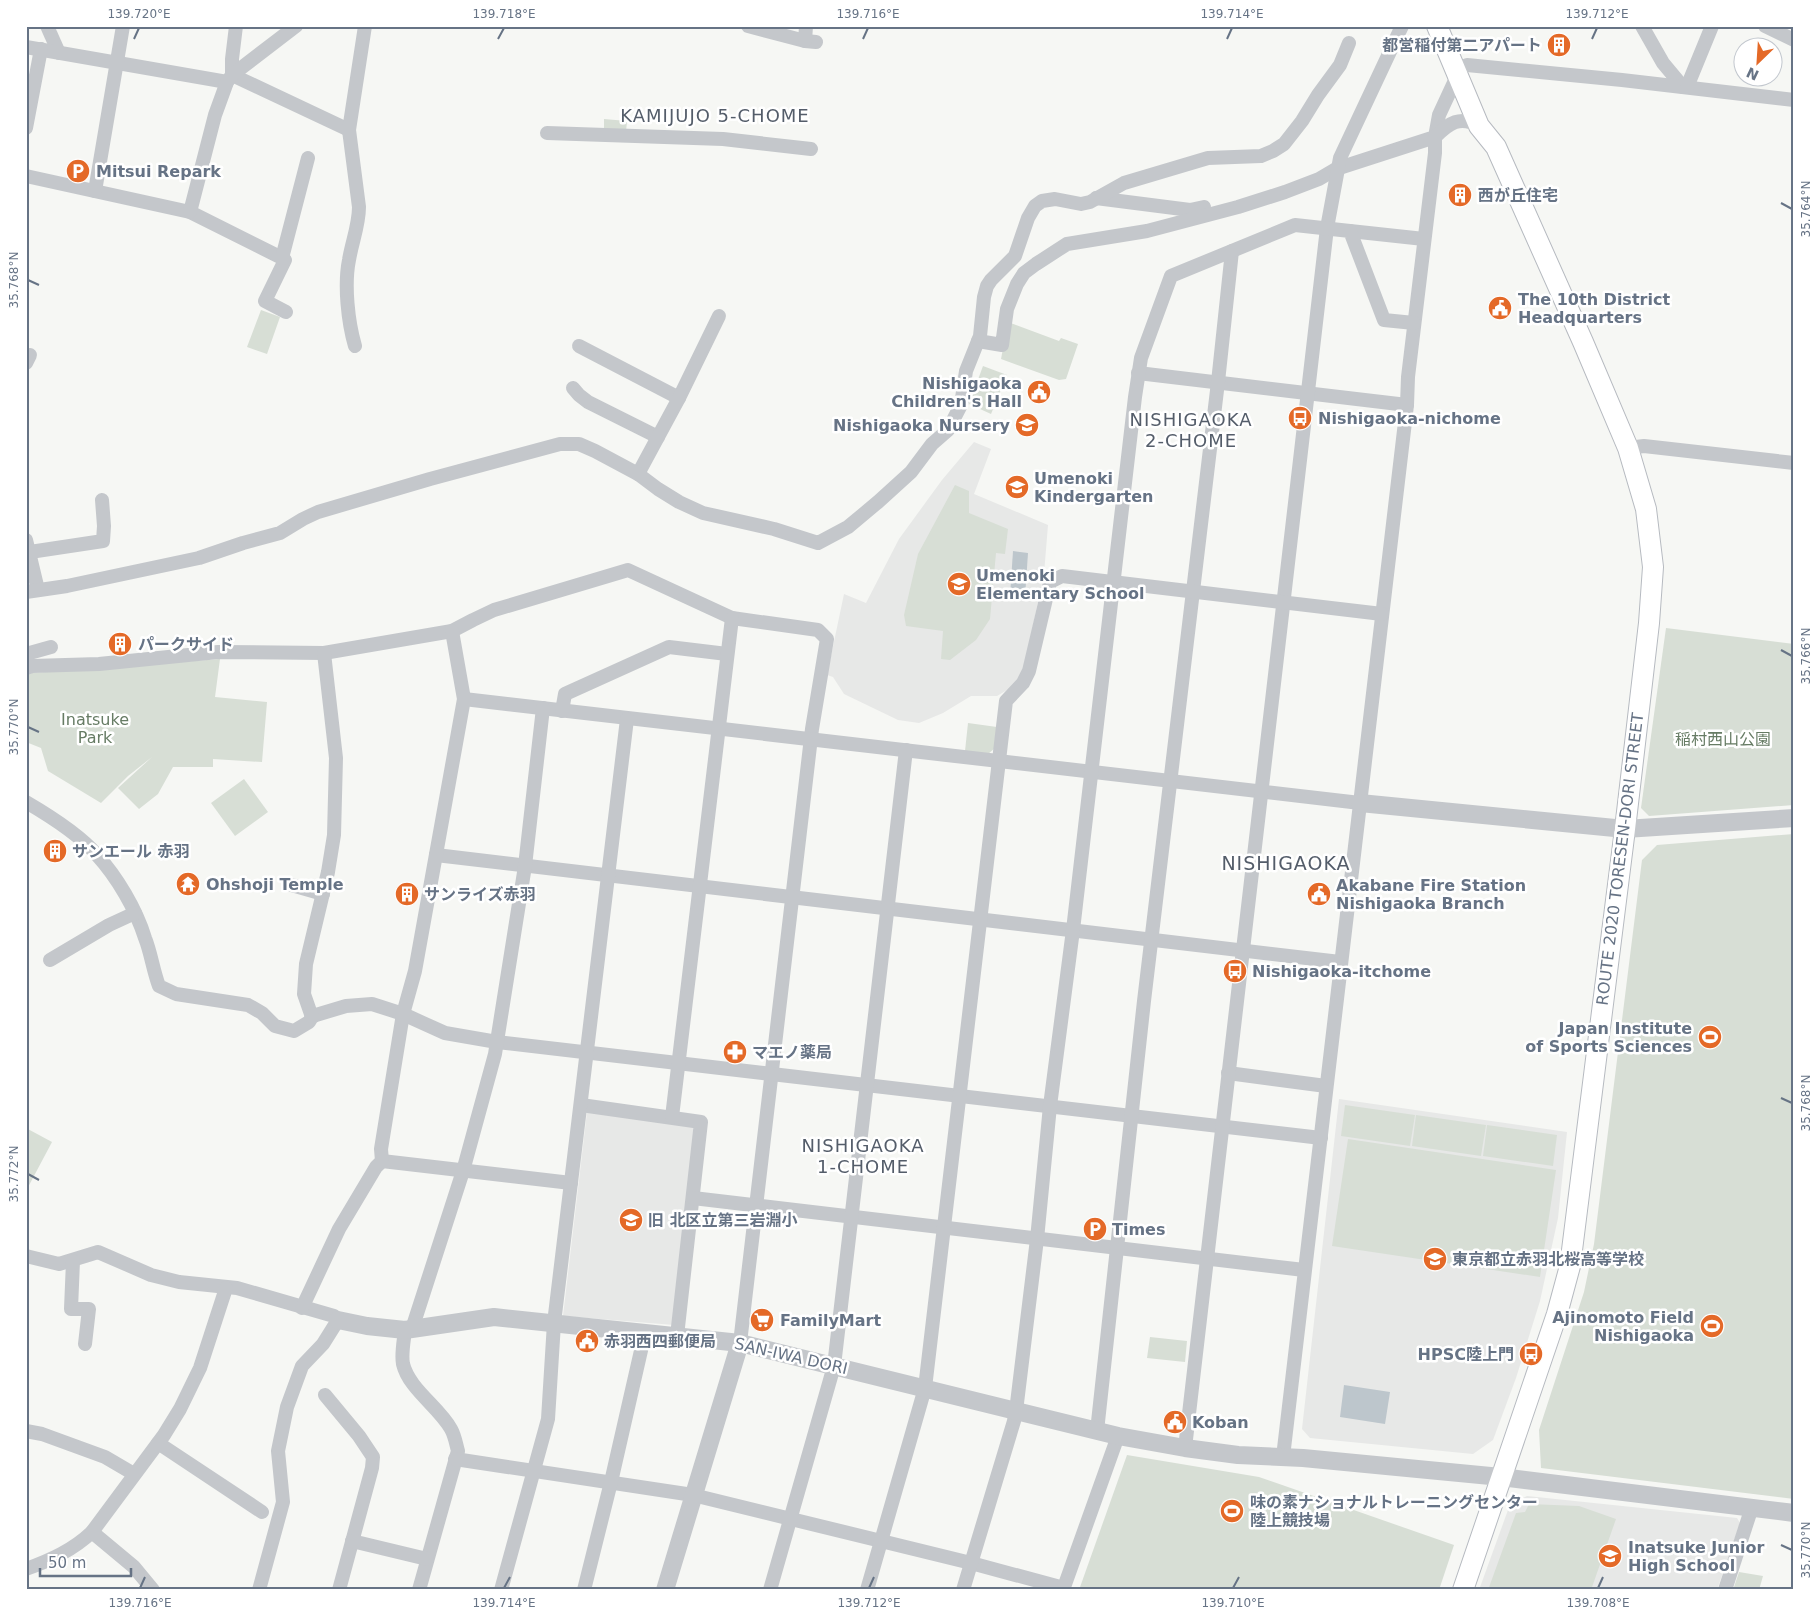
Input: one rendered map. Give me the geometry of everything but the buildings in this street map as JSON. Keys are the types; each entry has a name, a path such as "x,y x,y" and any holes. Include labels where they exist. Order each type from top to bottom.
{"main road":[{"name":"ROUTE 2020 TORESEN-DORI STREET","path":"1437,26 1490,120 1493,142 1583,342 1628,448 1646,509 1653,567 1649,623 1625,829 1570,1266 1557,1314 1463,1590"},
{"name":"ROUTE 2020 TORESEN-DORI STREET","path":"1450,26 1479,126 1493,142"}],"street":[{"path":"47,26 59,53"},
{"path":"95,191 123,26"},
{"path":"190,212 215,115 229,78 236,26"},
{"path":"229,78 296,26"},
{"path":"355,346 350,319 347,277 359,216 359,207 349,130 365,26"},
{"path":"748,26 811,42 806,26"},
{"path":"1185,1448 1327,228 1336,169 1344,147 1402,26"},
{"path":"1642,26 1664,63 1685,87"},
{"path":"1685,87 1712,26"},
{"path":"1765,26 1794,40"},
{"path":"102,500 103,540 28,546 32,591 199,558 280,533 302,519 318,512 560,444 579,444 638,474 665,494 703,513 774,529 818,543 848,527 890,492 911,472 932,444 948,430 961,405 966,371 978,341 987,286 1015,256 1028,218 1035,206 1042,201 1055,199 1081,204 1124,183 1208,158 1261,156 1273,151 1284,144 1302,121 1340,65 1349,43"},
{"path":"26,47 117,63 229,78 349,130"},
{"path":"26,128 41,49"},
{"path":"1282,1456 1407,405 1414,323 1435,153 1435,137 1440,115 1462,70 1685,87 1794,100"},
{"path":"978,341 1002,345 1007,309 1016,284 1024,273 1066,244 1147,231 1238,207 1294,189 1319,179 1336,169 1423,142 1435,137 1449,125 1458,121 1472,122 1479,126"},
{"path":"548,133 723,140 811,148"},
{"path":"282,258 308,158"},
{"path":"1096,198 1190,210 1279,186 1320,169 1336,169"},
{"path":"26,176 190,212 282,258 285,260 265,301 286,312"},
{"path":"963,1590 1016,1411 1037,1239 1050,1106 1073,930 1141,358 1171,276 1295,225 1424,239"},
{"path":"1350,231 1384,320 1414,323"},
{"path":"1097,1431 1232,251"},
{"path":"638,474 679,398 719,316"},
{"path":"579,346 679,398"},
{"path":"1138,373 1407,405"},
{"path":"573,388 588,402 658,437"},
{"path":"1628,448 1644,446 1794,462"},
{"path":"26,668 99,664 218,652 324,653 452,631 494,610 628,570 732,618 818,630 827,639 811,740 740,1343 665,1590"},
{"path":"867,1590 925,1388 1006,701 1023,683 1029,671 1050,582 1062,576 1382,614"},
{"path":"672,1117 732,618"},
{"path":"382,1161 381,1149 403,1014 415,971 464,699 452,631"},
{"path":"26,654 51,647"},
{"path":"562,711 565,694 669,647 727,654"},
{"path":"312,1017 304,994 306,964 328,872 334,835 336,758 324,653"},
{"path":"464,699 1360,803 1625,829 1794,818"},
{"path":"419,1590 458,1452 452,1430 440,1413 415,1386 403,1362 408,1329 463,1171 497,1042 525,866 543,708"},
{"path":"501,1590 548,1419 554,1323 627,718"},
{"path":"770,1590 834,1366 906,750"},
{"path":"26,802 58,822 97,854 121,887 135,913 145,938 159,986 176,994 248,1005 262,1013 275,1026 294,1031 309,1022 312,1017 346,1006 372,1004 403,1014 445,1033 497,1042 1321,1138"},
{"path":"436,855 981,920 1152,938 1340,962"},
{"path":"288,884 322,894"},
{"path":"50,960 109,925 135,913"},
{"path":"1228,1072 1326,1086"},
{"path":"581,1105 701,1122 676,1336"},
{"path":"302,1308 339,1228 376,1166 382,1161 571,1183"},
{"path":"693,1198 1304,1270"},
{"path":"26,1256 59,1264 98,1252 151,1275 179,1282 244,1290 334,1316 338,1320 323,1344 302,1366 287,1407 278,1451 283,1502 259,1590"},
{"path":"73,1261 71,1309 89,1309 85,1344"},
{"path":"26,1569 55,1559 80,1544 92,1532 158,1442 180,1409 200,1368 226,1288"},
{"name":"SAN-IWA DORI","path":"338,1320 367,1326 408,1329 494,1317 740,1343 1118,1436 1185,1448 1501,1477 1794,1513"},
{"path":"584,1590 645,1333"},
{"path":"325,1395 359,1436 373,1457 372,1468 339,1590"},
{"path":"26,1431 42,1434 105,1457 134,1474"},
{"path":"455,1459 693,1495 971,1563 1064,1589 1118,1436"},
{"path":"158,1442 262,1512"},
{"path":"1725,1590 1752,1508"},
{"path":"92,1532 134,1567 153,1590"},
{"path":"352,1541 427,1559"}],"shaded area":[{"name":"Umenoki Elementary School","path":"974,442 991,449 974,494 1048,525 1044,574 1023,672 1014,686 997,696 971,696 943,713 919,723 898,720 844,694 833,677 827,675 844,594 866,603 899,539 942,480"},
{"path":"1013,551 1028,553 1025,597 1010,596"},
{"name":"東京都立赤羽北桜高等学校","path":"1339,1099 1567,1132 1558,1218 1540,1301 1516,1378 1493,1440 1473,1454 1310,1438 1302,1429"},
{"name":"旧 北区立第三岩淵小","path":"587,1112 698,1124 674,1325 563,1316"},
{"path":"1344,1385 1390,1392 1385,1424 1340,1417"},
{"name":"Inatsuke Junior High School","path":"1527,1496 1737,1518 1740,1523 1717,1590 1479,1590 1508,1510 1517,1501"}],"green space":[{"path":"604,119 627,121 626,132 604,131"},
{"path":"261,310 280,317 267,354 247,347"},
{"path":"1008,322 1059,341 1061,338 1078,344 1066,379 1059,380 1001,359"},
{"path":"983,366 1007,375 991,414 969,404"},
{"path":"955,485 969,491 969,513 1008,529 1005,554 996,553 990,619 976,640 950,660 941,659 943,631 906,626 904,615 918,554"},
{"name":"稲村西山公園","path":"1666,628 1794,644 1794,805 1649,816 1641,808"},
{"name":"Inatsuke Park","path":"220,659 215,697 267,702 262,762 213,759 213,767 173,767 158,794 139,809 118,788 152,757 128,776 101,803 48,771 41,748 26,742 26,675 32,673"},
{"path":"968,723 997,727 995,748 988,754 965,751"},
{"path":"244,779 268,812 235,836 211,803"},
{"name":"Japan Institute of Sports Sciences","path":"1794,834 1794,1499 1541,1468 1539,1430 1584,1292 1594,1244 1642,860 1657,845"},
{"path":"1345,1105 1415,1115 1410,1146 1341,1136"},
{"path":"1416,1115 1486,1125 1481,1156 1412,1146"},
{"path":"1487,1125 1557,1135 1553,1166 1483,1156"},
{"path":"26,1128 52,1142 26,1191"},
{"path":"1348,1139 1556,1170 1540,1277 1332,1246"},
{"path":"1150,1337 1187,1341 1185,1362 1147,1358"},
{"name":"味の素ナショナルトレーニングセンター 陸上競技場","path":"1127,1455 1259,1477 1454,1545 1439,1590 1079,1590"},
{"path":"1529,1504 1579,1506 1616,1519 1591,1590 1488,1590 1516,1513 1525,1512"},
{"path":"1739,1572 1763,1576 1759,1590 1733,1590"}],"place":[{"name":"都営稲付第二アパート","path":"1559,45"},
{"name":"Mitsui Repark","path":"78,171"},
{"name":"西が丘住宅","path":"1460,195"},
{"name":"The 10th District Headquarters","path":"1500,308"},
{"name":"Nishigaoka Children's Hall","path":"1039,392"},
{"name":"Nishigaoka-nichome","path":"1300,418"},
{"name":"Nishigaoka Nursery","path":"1027,425"},
{"name":"Umenoki Kindergarten","path":"1017,487"},
{"name":"Umenoki Elementary School","path":"959,584"},
{"name":"パークサイド","path":"120,644"},
{"name":"サンエール 赤羽","path":"55,851"},
{"name":"Ohshoji Temple","path":"188,884"},
{"name":"サンライズ赤羽","path":"407,894"},
{"name":"Akabane Fire Station Nishigaoka Branch","path":"1319,894"},
{"name":"Nishigaoka-itchome","path":"1235,971"},
{"name":"Japan Institute of Sports Sciences","path":"1710,1037"},
{"name":"マエノ薬局","path":"735,1052"},
{"name":"旧 北区立第三岩淵小","path":"631,1220"},
{"name":"Times","path":"1095,1229"},
{"name":"東京都立赤羽北桜高等学校","path":"1435,1259"},
{"name":"FamilyMart","path":"762,1320"},
{"name":"Ajinomoto Field Nishigaoka","path":"1712,1326"},
{"name":"赤羽西四郵便局","path":"587,1341"},
{"name":"HPSC陸上門","path":"1531,1354"},
{"name":"Koban","path":"1175,1422"},
{"name":"味の素ナショナルトレーニングセンター 陸上競技場","path":"1232,1511"},
{"name":"Inatsuke Junior High School","path":"1610,1556"}],"district":[{"name":"KAMIJUJO 5-CHOME","path":"715,115"},
{"name":"NISHIGAOKA 2-CHOME","path":"1191,429"},
{"name":"NISHIGAOKA","path":"1286,863"},
{"name":"NISHIGAOKA 1-CHOME","path":"863,1155"}]}
